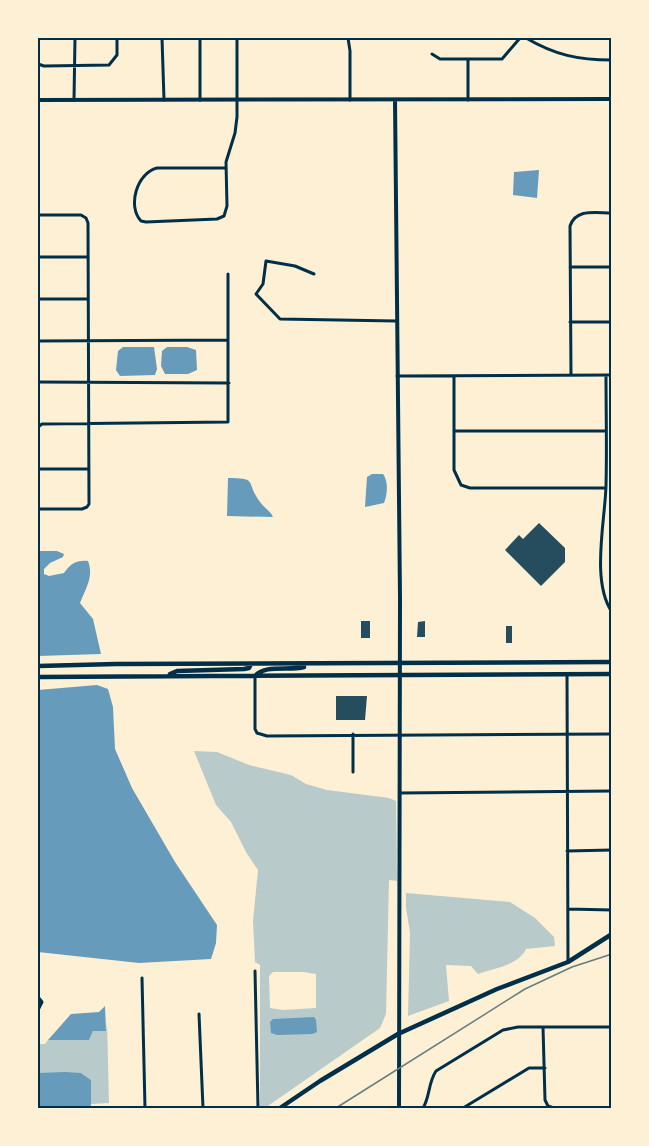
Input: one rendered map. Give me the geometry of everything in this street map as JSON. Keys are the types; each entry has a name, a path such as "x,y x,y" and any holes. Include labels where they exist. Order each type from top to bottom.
{"main road":[{"path":"38,666 612,662"},
{"path":"168,676 177,671 244,669 249,668 251,664"},
{"path":"255,676 264,669 295,669 312,664"},
{"path":"38,678 612,674"},
{"path":"280,1108 398,1034 497,989 568,962 612,934"}],"street":[{"path":"74,100 75,38"},
{"path":"38,64 44,66 109,65 117,55 117,38"},
{"path":"162,38 164,100"},
{"path":"200,38 200,99"},
{"path":"226,168 149,170 135,192 136,216 141,222 146,222 217,219 224,216 227,153 235,134 237,38"},
{"path":"348,38 350,100"},
{"path":"432,54 440,59 502,59 520,38"},
{"path":"526,38 547,50 574,58 612,60"},
{"path":"468,60 468,100"},
{"path":"38,100 612,99"},
{"path":"395,100 400,663 399,1108"},
{"path":"571,375 570,226 572,220 584,213 612,213"},
{"path":"38,215 81,215 86,218 88,223 89,341 89,504 87,507 38,509"},
{"path":"38,257 88,257"},
{"path":"314,274 295,266 266,261 263,284 256,294 280,319 396,321"},
{"path":"570,267 612,267"},
{"path":"38,427 42,424 228,422 228,274"},
{"path":"38,298 88,298"},
{"path":"570,322 612,322"},
{"path":"38,341 228,340"},
{"path":"606,375 606,488 601,537 602,585 607,605 612,612"},
{"path":"397,376 612,375"},
{"path":"454,376 454,470 461,485 470,488 606,488"},
{"path":"38,382 229,382"},
{"path":"454,431 606,431"},
{"path":"38,469 89,469"},
{"path":"567,674 568,962"},
{"path":"255,676 254,724 257,733 267,736 612,734"},
{"path":"353,734 353,772"},
{"path":"400,793 612,791"},
{"path":"567,850 612,850"},
{"path":"568,909 612,910"},
{"path":"255,971 258,1108"},
{"path":"142,978 145,1108"},
{"path":"38,997 42,1002 38,1010"},
{"path":"200,1014 202,1108"},
{"path":"423,1108 430,1080 436,1071 503,1030 518,1027 612,1027"},
{"path":"543,1027 545,1100 548,1106 554,1108"},
{"path":"463,1108 529,1068 545,1068"}],"shaded area":[{"path":"194,751 217,752 249,765 291,775 306,784 327,790 389,798 396,801 397,881 389,880 386,1014 380,1028 265,1108 260,1108 260,965 255,962 253,921 258,870 231,822 216,805","holes":["273,972 316,974 316,1008 283,1010 270,1008 269,976"]},
{"path":"406,893 510,902 535,918 554,937 555,946 526,949 511,963 478,974 471,966 446,965 449,1001 408,1016 410,933"},
{"path":"107,1022 109,1103 91,1104 91,1080 81,1073 38,1073 38,1044 45,1044 48,1040 89,1040 93,1031 106,1031"}],"water":[{"path":"539,170 537,198 513,195 514,172"},
{"path":"123,347 154,347 157,369 155,375 120,376 116,370 118,351"},
{"path":"167,347 187,347 196,350 197,370 188,374 165,374 161,366 162,351"},
{"path":"372,474 383,474 385,477 386,496 384,503 365,507 367,477"},
{"path":"228,478 248,480 260,502 273,517 227,516"},
{"path":"38,551 57,551 64,554 44,569 44,574 49,576 64,573 77,562 88,561 90,577 80,603 93,619 101,654 38,656"},
{"path":"97,685 108,689 113,707 115,749 132,788 175,862 217,925 216,943 211,959 139,963 38,952 38,690"},
{"path":"105,1006 106,1031 93,1031 89,1040 48,1040 71,1014 99,1012"},
{"path":"314,1017 317,1032 312,1034 277,1035 271,1033 270,1022 273,1019"},
{"path":"38,1073 81,1073 91,1080 91,1108 38,1108"}],"building":[{"path":"539,523 565,548 565,562 541,586 505,550 519,535 523,539"},
{"path":"361,621 370,621 370,638 361,638"},
{"path":"425,621 425,637 417,637 418,622"},
{"path":"506,626 512,626 512,643 506,643"},
{"path":"336,696 367,696 365,720 336,720"}],"railway":[{"path":"336,1108 525,989 572,967 612,954"}]}
